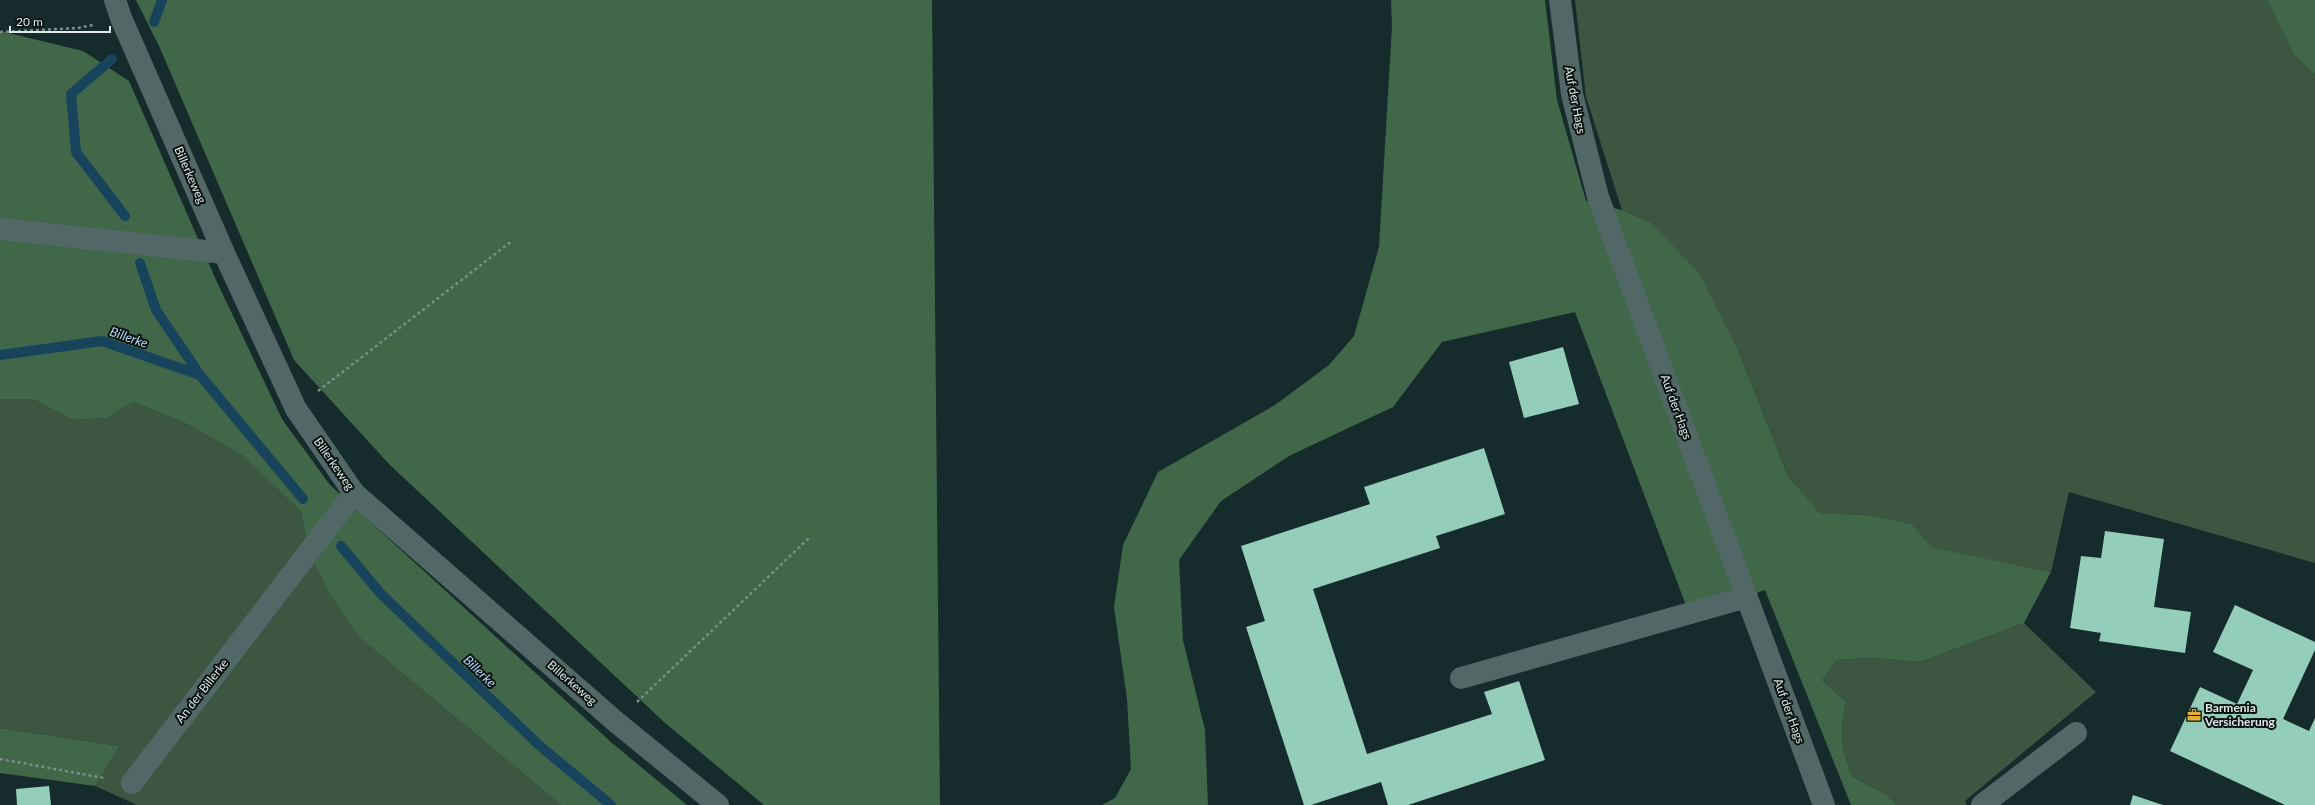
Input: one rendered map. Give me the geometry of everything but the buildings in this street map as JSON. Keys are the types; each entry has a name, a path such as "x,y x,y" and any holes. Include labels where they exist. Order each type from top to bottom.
{"street":[{"name":"Auf der Hags","path":"1560,0 1572,94 1598,197 1824,805"},
{"name":"Billerkeweg","path":"118,9 224,253 296,409 354,493 616,722 718,805"},
{"path":"0,229 224,253"},
{"name":"An der Billerke","path":"132,783 354,493"},
{"path":"1461,678 1747,597"},
{"path":"1982,805 2076,732"}],"path":[{"path":"0,32 78,28 118,9"},
{"path":"296,409 512,240"},
{"path":"616,722 810,537"},
{"path":"0,759 132,783"}],"green space":[{"path":"136,0 932,0 940,805 764,805 664,722 389,464 294,360 159,46"},
{"path":"1391,0 1545,0 1557,100 1586,201 1622,210 1650,222 1699,273 1738,350 1788,476 1820,513 1869,515 1912,524 1931,547 2051,572 2024,623 1920,662 1873,658 1837,660 1822,680 1846,702 1842,741 1845,756 1853,777 1886,794 1897,805 1851,805 1765,590 1690,616 1575,312 1442,342 1393,407 1289,456 1221,501 1179,560 1183,640 1205,730 1208,805 1102,805 1115,798 1131,769 1127,699 1114,607 1123,545 1158,472 1275,405 1329,365 1354,336 1379,247 1392,26"},
{"path":"1575,0 2267,0 2294,55 2315,75 2315,563 2069,492 2051,572 1930,547 1912,524 1869,515 1820,513 1788,476 1738,350 1650,222 1622,210 1586,97"},
{"path":"2267,0 2315,0 2315,75 2294,55"},
{"path":"0,31 83,51 129,81 216,280 282,419 330,485 612,743 687,805 561,805 360,638 328,591 308,548 301,512 243,456 185,423 133,402 107,418 73,420 33,399 0,399"},
{"path":"0,399 33,399 73,420 107,418 133,402 185,423 243,456 301,512 308,548 360,638 561,805 137,805 95,786 120,746 0,728"},
{"path":"2024,623 2096,692 1965,801 1967,805 1897,805 1886,794 1853,777 1845,756 1842,741 1846,702 1822,680 1837,660 1873,658 1920,662"},
{"path":"0,728 120,746 95,786 0,773"}],"waterway":[{"name":"Billerke","path":"154,22 162,0"},
{"name":"Billerke","path":"112,59 71,94 76,152 125,216"},
{"name":"Billerke","path":"140,263 156,310 200,375"},
{"name":"Billerke","path":"0,355 102,341 200,375 303,499"},
{"name":"Billerke","path":"341,546 380,593 540,746 611,805"}],"place":[{"name":"Barmenia Versicherung","path":"2194,715"}]}
